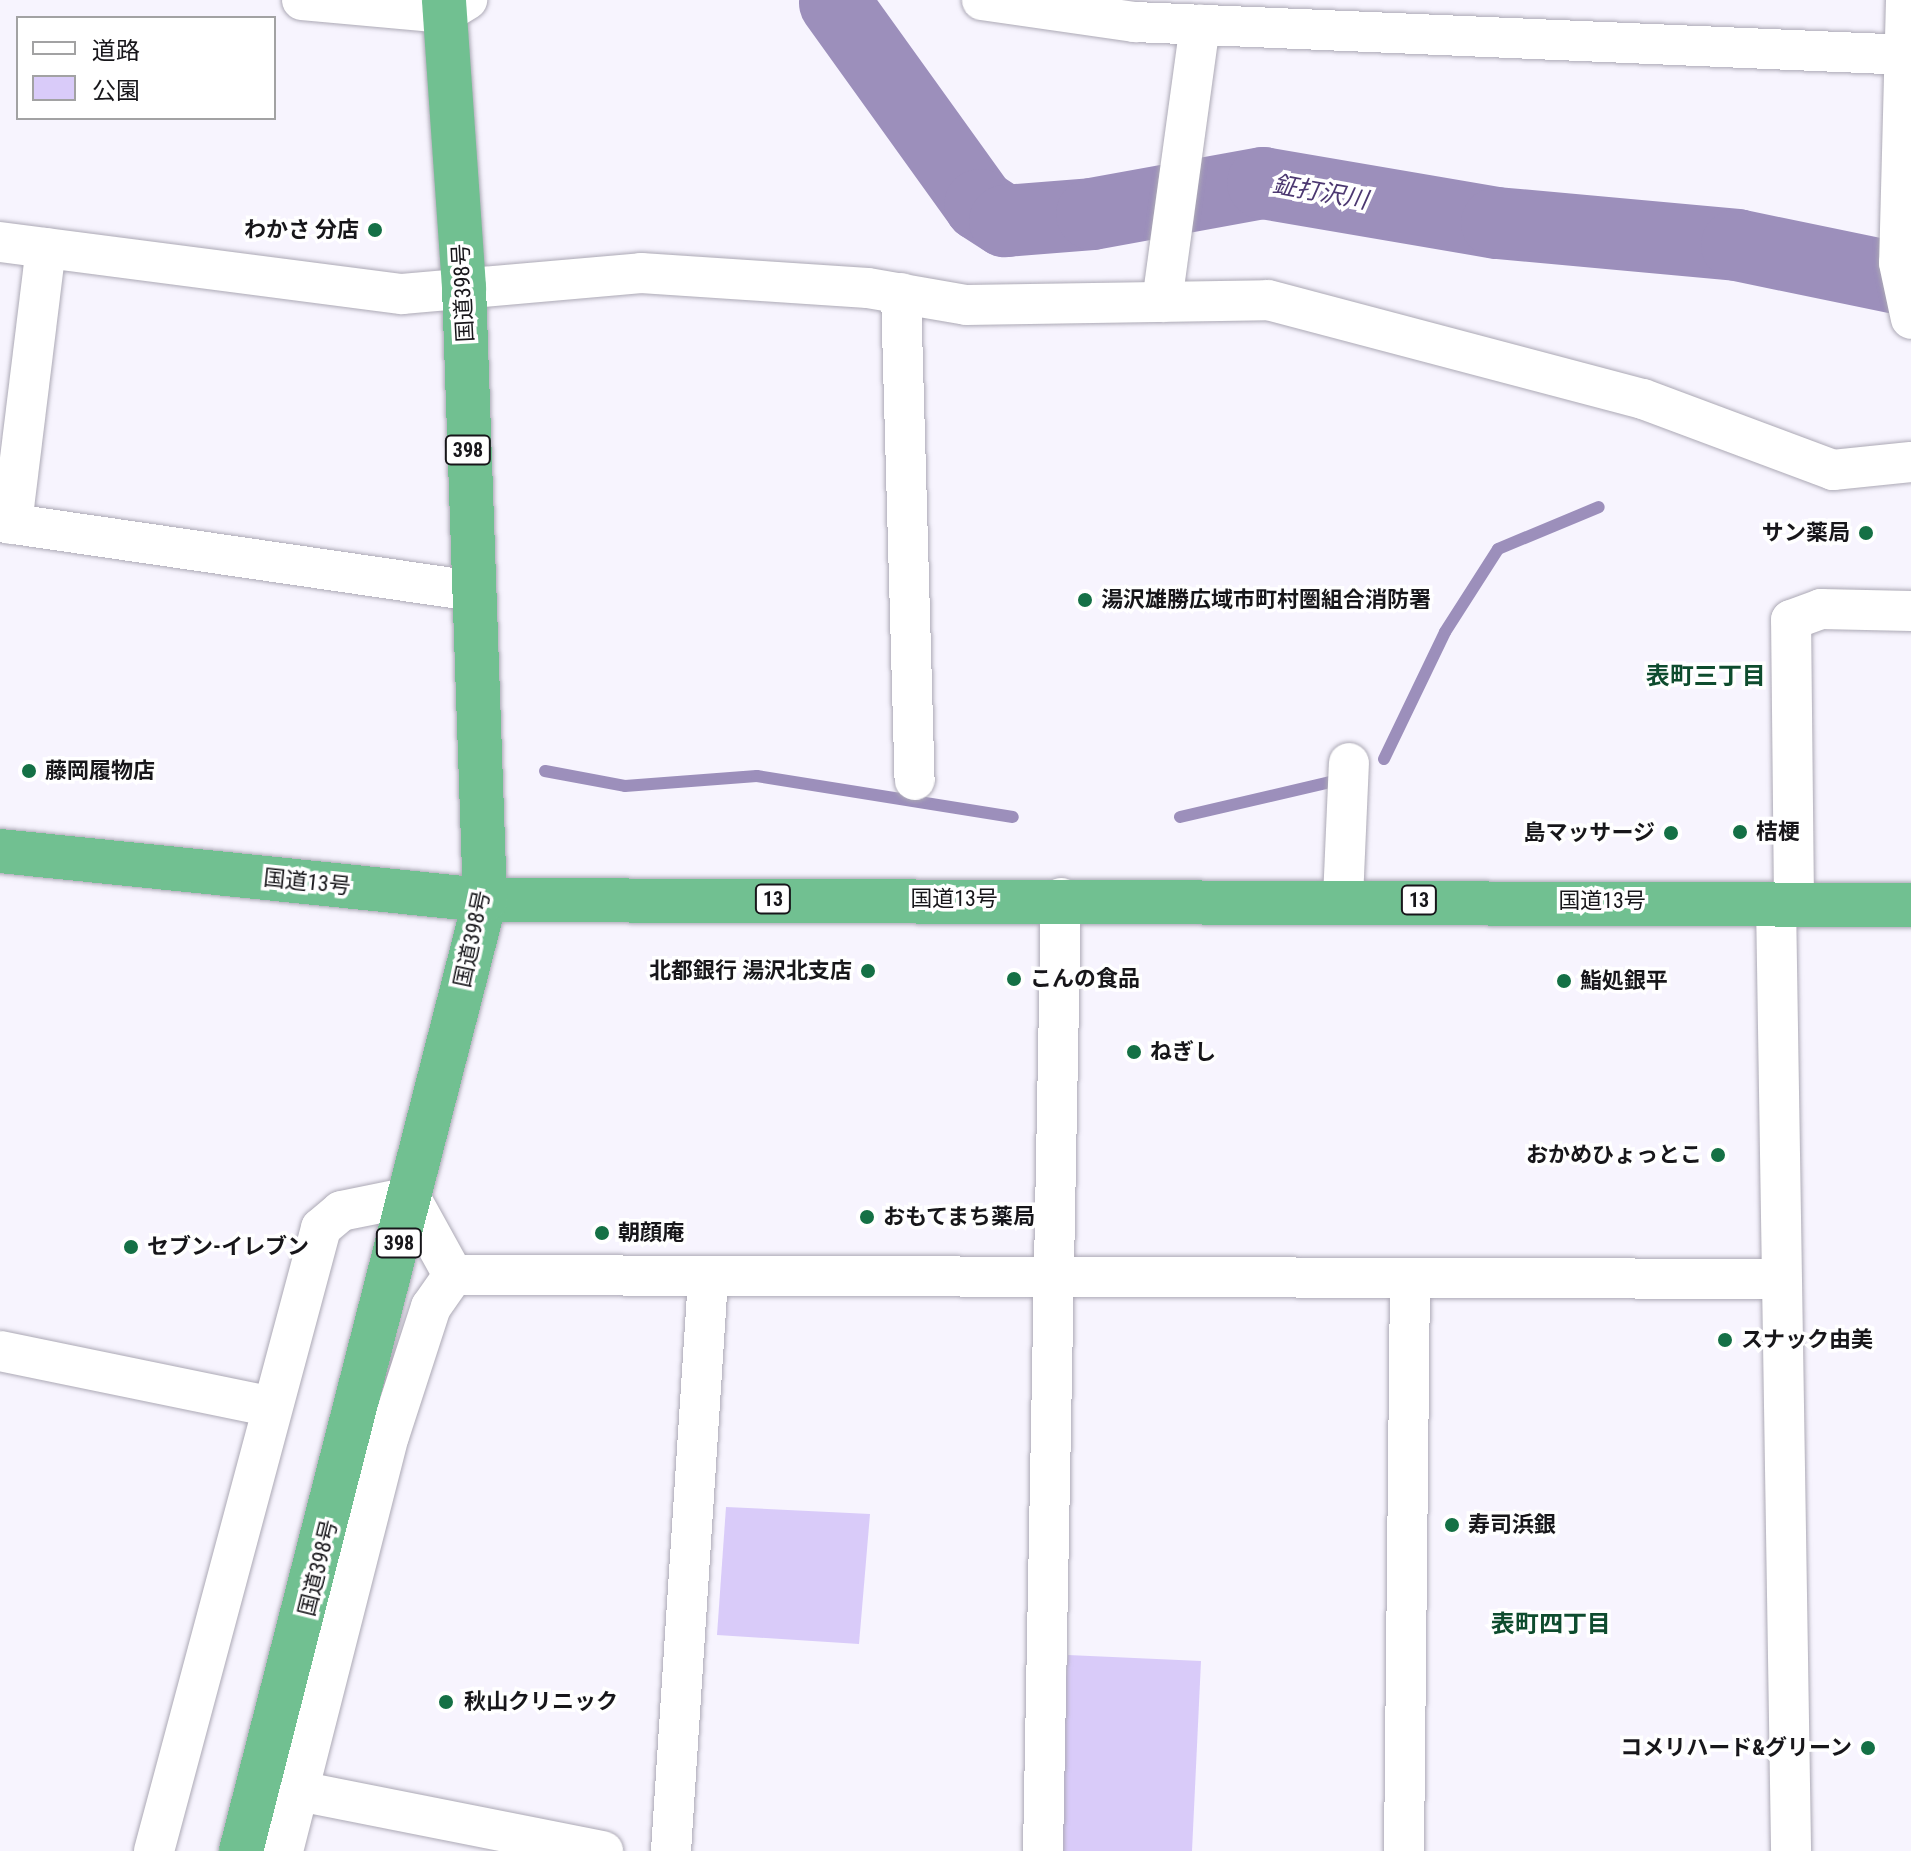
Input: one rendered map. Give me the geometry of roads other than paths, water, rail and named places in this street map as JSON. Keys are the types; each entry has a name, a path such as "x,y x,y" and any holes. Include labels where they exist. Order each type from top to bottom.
{"highway":[{"name":"国道398号","path":"241,1851 313,1586 485,900 452,4"},
{"name":"国道13号","path":"0,851 485,900 1061,898 1911,905"}],"street":[{"path":"302,0 452,4"},
{"path":"982,0 1200,25 1908,54"},
{"path":"1904,293 1906,0"},
{"path":"1162,302 1200,25"},
{"path":"0,242 402,294 641,273 901,293 966,305 1268,300 1376,326 1643,399 1833,470 1911,462"},
{"path":"46,248 6,523 472,591"},
{"path":"901,293 915,780"},
{"path":"1791,1851 1780,1279 1791,620 1821,609 1911,611"},
{"path":"1343,899 1349,763"},
{"path":"1043,1851 1061,898"},
{"path":"154,1851 268,1406 321,1228 341,1211 410,1197 453,1275"},
{"path":"453,1275 708,1279 1055,1276 1780,1279"},
{"path":"283,1851 389,1436 431,1307 453,1275"},
{"path":"671,1851 708,1279"},
{"path":"1404,1851 1410,1279"},
{"path":"0,1351 268,1406"},
{"path":"299,1791 603,1851"}],"waterway":[{"name":"鉦打沢川","path":"835,3 980,205 1005,221 1092,214 1263,183 1497,223 1737,245 1911,281"},
{"path":"1384,759 1445,632 1498,549 1599,507"},
{"path":"545,771 625,786 757,776 1013,817"},
{"path":"1180,817 1343,779"}],"place":[{"name":"わかさ 分店","path":"375,230"},
{"name":"サン薬局","path":"1866,533"},
{"name":"湯沢雄勝広域市町村圏組合消防署","path":"1085,600"},
{"name":"藤岡履物店","path":"29,771"},
{"name":"桔梗","path":"1740,832"},
{"name":"島マッサージ","path":"1671,833"},
{"name":"北都銀行 湯沢北支店","path":"868,971"},
{"name":"こんの食品","path":"1014,979"},
{"name":"鮨処銀平","path":"1564,981"},
{"name":"ねぎし","path":"1134,1052"},
{"name":"おかめひょっとこ","path":"1718,1155"},
{"name":"おもてまち薬局","path":"867,1217"},
{"name":"朝顔庵","path":"602,1233"},
{"name":"セブン-イレブン","path":"131,1247"},
{"name":"スナック由美","path":"1725,1340"},
{"name":"寿司浜銀","path":"1452,1525"},
{"name":"秋山クリニック","path":"446,1702"},
{"name":"コメリハード&グリーン","path":"1868,1748"}],"district":[{"name":"表町三丁目","path":"1706,677"},
{"name":"表町四丁目","path":"1551,1625"}]}
